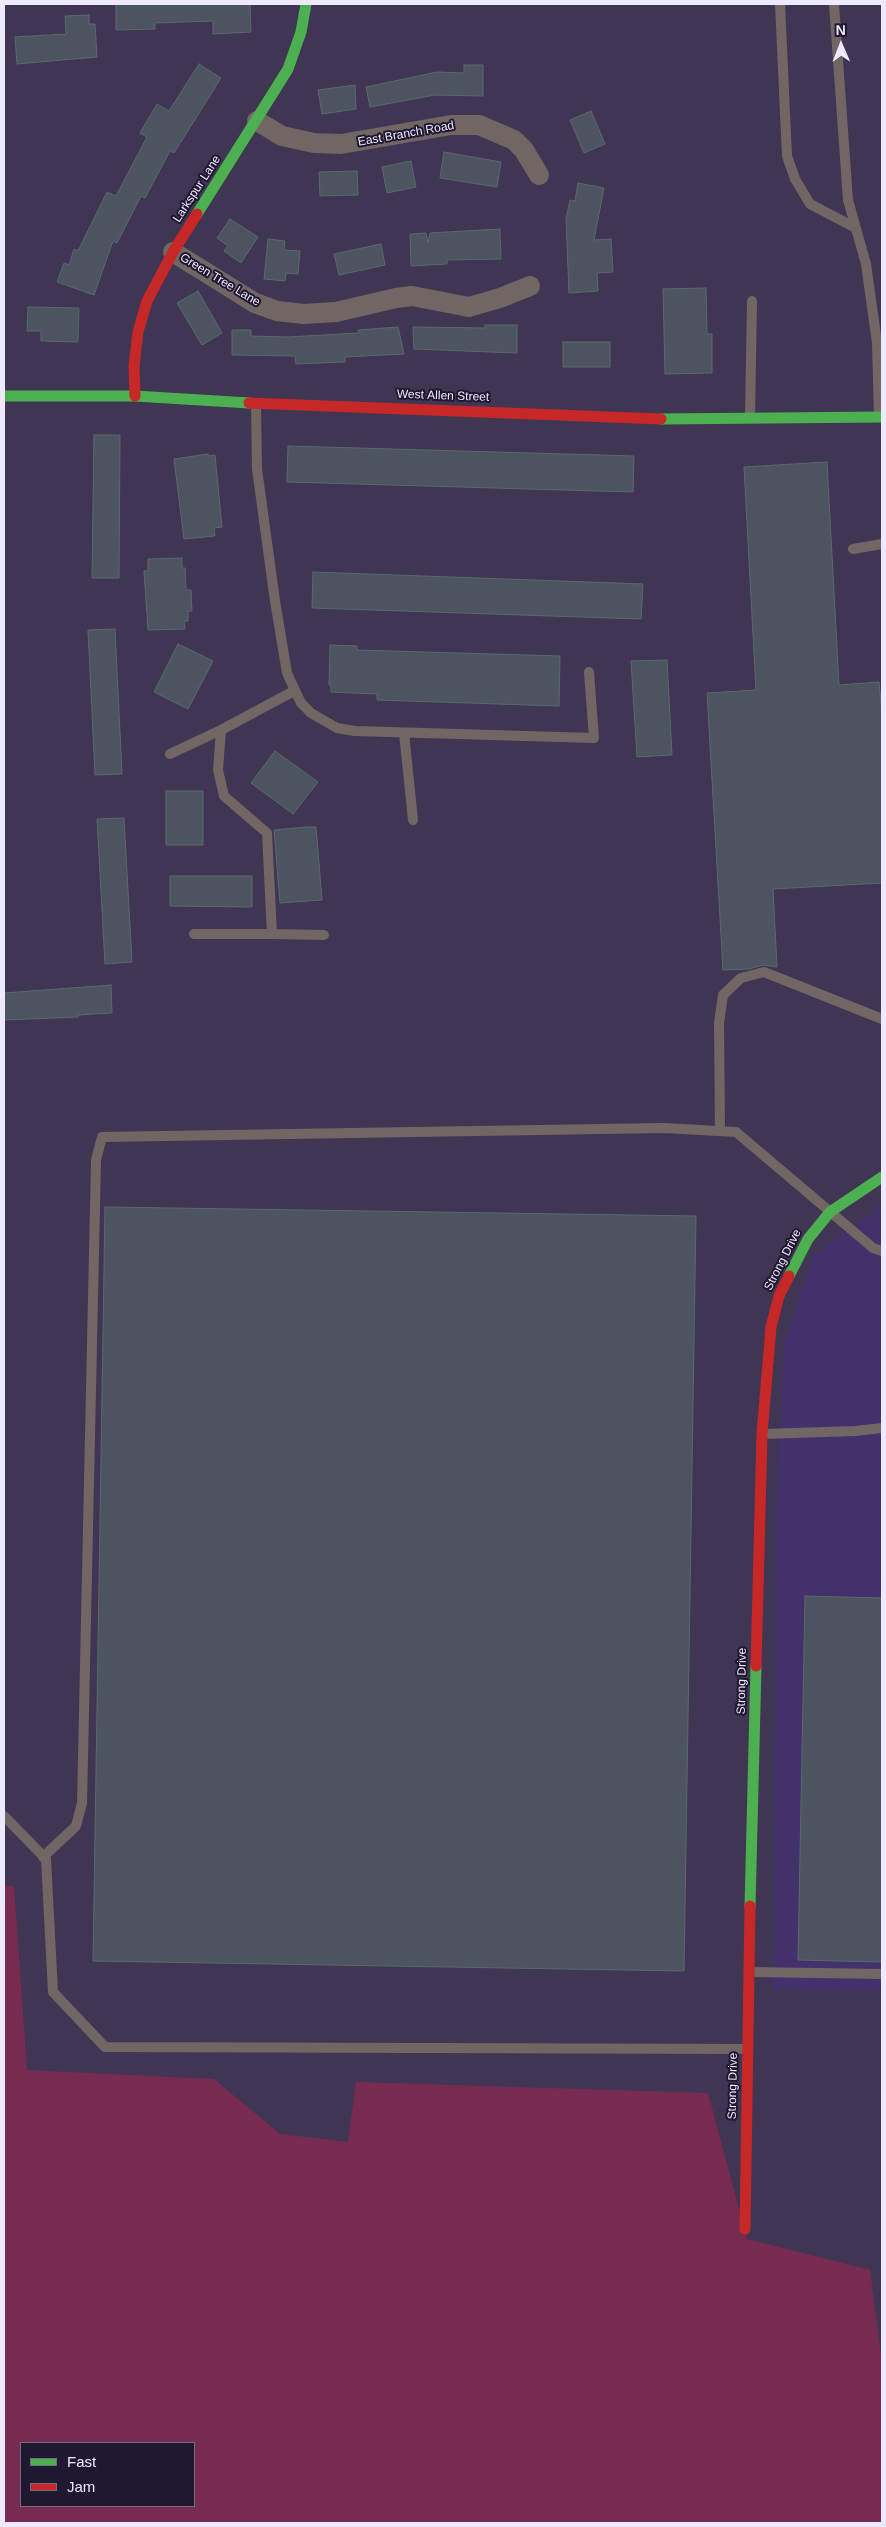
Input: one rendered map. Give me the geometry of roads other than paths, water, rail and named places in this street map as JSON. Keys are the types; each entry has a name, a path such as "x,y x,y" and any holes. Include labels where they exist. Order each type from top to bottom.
{"street":[{"name":"Larkspur Lane","path":"135,396 134,366 138,332 147,301 173,252 257,121 294,54 306,4"},
{"name":"East Branch Road","path":"257,121 282,136 314,143 341,144 450,125 479,125 514,140 524,150 539,175"},
{"name":"Green Tree Lane","path":"173,252 255,303 277,311 304,314 336,312 412,296 469,307 500,298 530,286"},
{"name":"West Allen Street","path":"4,396 135,396 256,403 670,419 881,416"},
{"name":"Strong Drive","path":"745,2229 747,2049 762,1434 771,1326 779,1296 808,1239 830,1212 882,1177"}],"lane":[{"path":"780,4 787,156 795,179 810,204 856,228"},
{"path":"834,4 848,200 866,264 877,344 881,416"},
{"path":"750,418 752,301"},
{"path":"256,403 257,469 274,601 287,673 301,703 311,713 337,728 404,733 594,738 589,672"},
{"path":"853,549 882,544"},
{"path":"170,754 221,730 294,691"},
{"path":"221,730 218,770 224,796 267,833 272,934"},
{"path":"404,733 413,820"},
{"path":"194,934 324,935"},
{"path":"720,1131 720,1014 723,995 741,978 764,972 882,1019"},
{"path":"43,1857 76,1826 82,1803 96,1160 102,1137 664,1128 736,1132 873,1248 882,1251"},
{"path":"762,1434 855,1431 882,1428"},
{"path":"4,1816 46,1859 53,1992 105,2047 747,2049"},
{"path":"750,1972 882,1974"}]}
